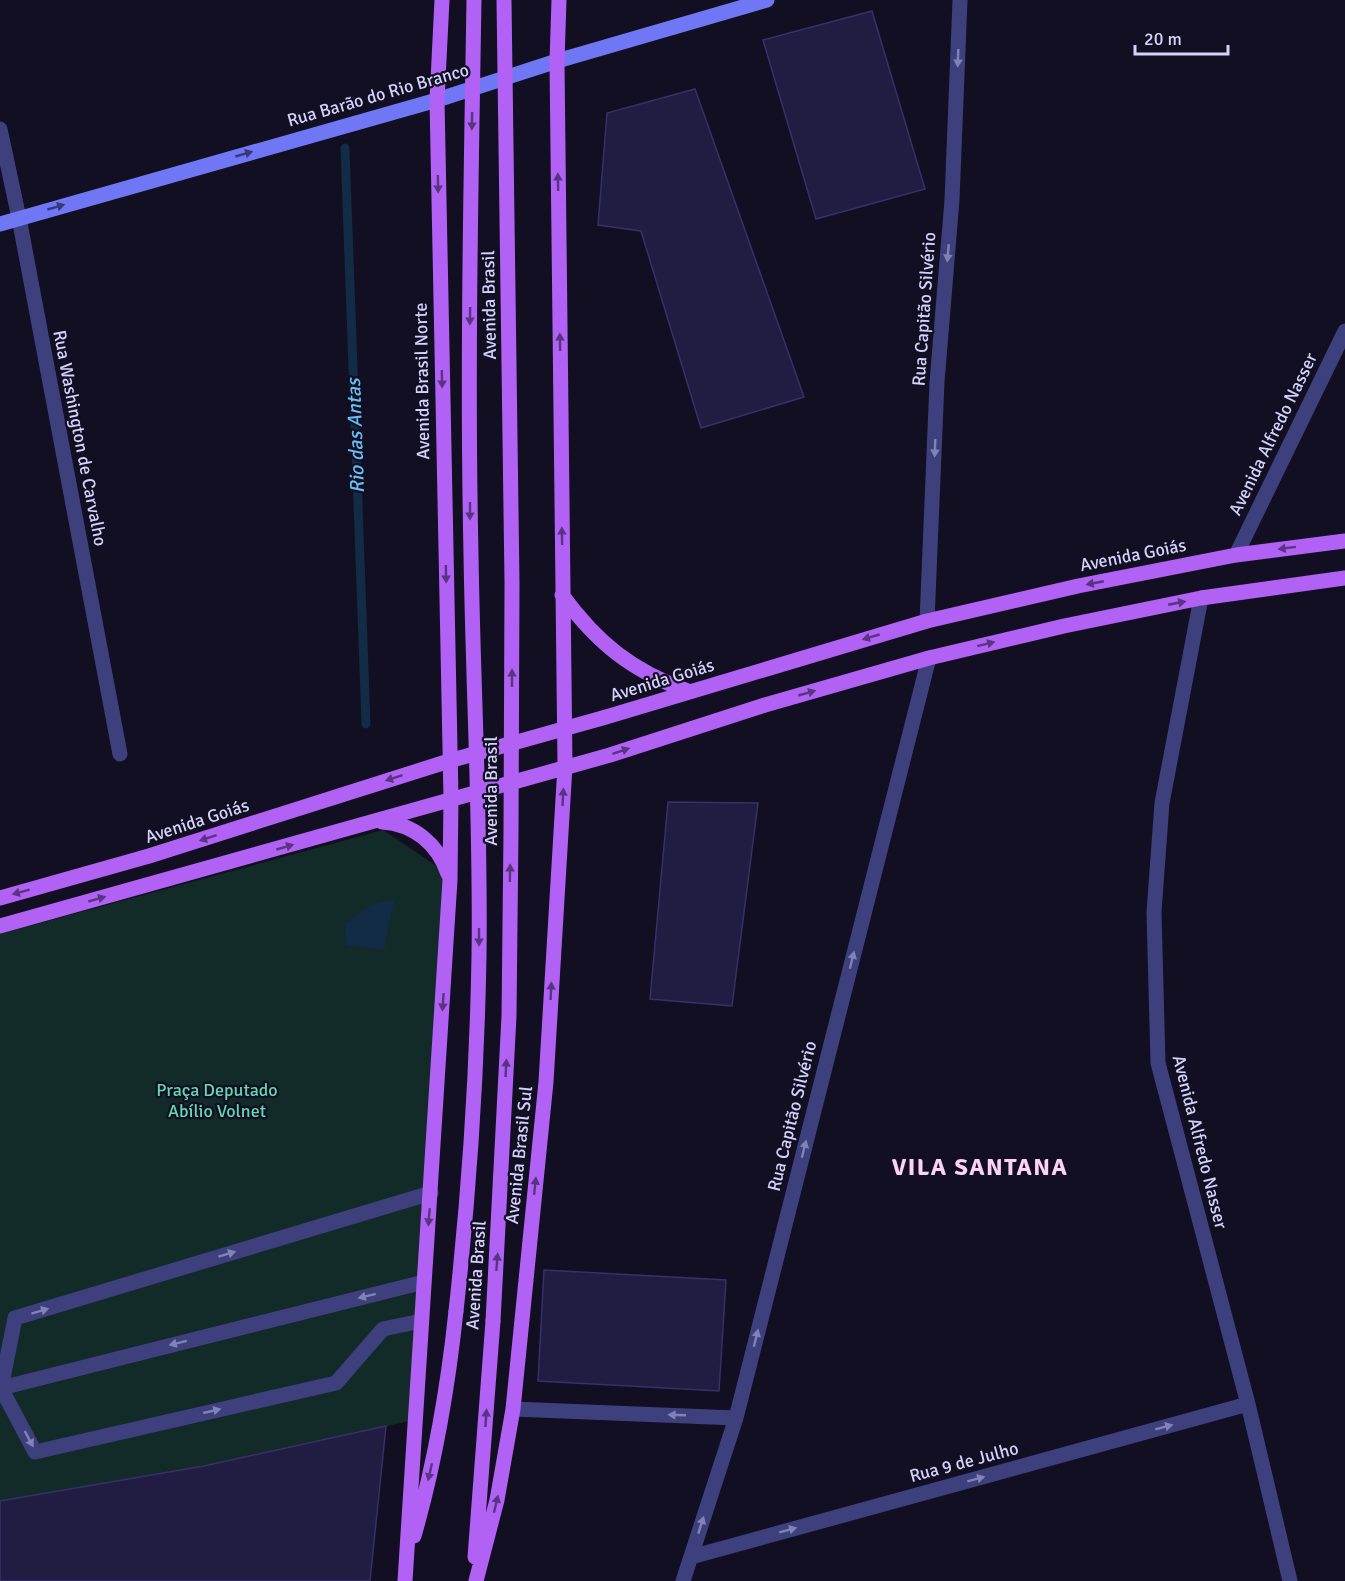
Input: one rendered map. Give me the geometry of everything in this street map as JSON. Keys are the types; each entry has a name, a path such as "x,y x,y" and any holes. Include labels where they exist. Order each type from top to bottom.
{"main road":[{"name":"Avenida Brasil Norte","path":"442,0 437,100 449,761"},
{"name":"Avenida Brasil","path":"406,1562 423,1504 447,1391 467,1208 475,1079 479,954 470,552 474,0"},
{"name":"Avenida Brasil","path":"475,1581 493,1321 509,1016 512,583 504,0"},
{"path":"559,0 557,61 562,595 566,729"},
{"name":"Rua Barão do Rio Branco","path":"0,224 437,100 557,61 766,0"},
{"name":"Avenida Goiás","path":"0,898 149,856 449,761 566,729 927,621 1078,586 1236,555 1345,541"},
{"path":"0,927 610,755 765,705 929,658 1064,626 1201,598 1345,578"},
{"path":"562,595 591,632 620,657 649,675 688,691"},
{"name":"Avenida Brasil Sul","path":"475,1581 497,1500 513,1409 546,1082 566,729"},
{"path":"405,1581 450,880 449,761"},
{"path":"376,821 395,823 412,829 427,840 438,851 446,865 450,880"}],"street":[{"name":"Rua Capitão Silvério","path":"927,621 937,382 952,200 960,0"},
{"name":"Rua Washington de Carvalho","path":"0,129 19,218 120,754"},
{"name":"Avenida Alfredo Nasser","path":"1236,555 1345,331"},
{"name":"Avenida Alfredo Nasser","path":"1201,598 1162,803 1154,912 1158,1063 1248,1404 1290,1581"},
{"name":"Rua Capitão Silvério","path":"683,1581 736,1418 929,658"},
{"path":"421,1321 383,1329 336,1383 35,1452 1,1388 15,1318 431,1192"},
{"path":"1,1388 424,1282"},
{"name":"Rua 9 de Julho","path":"691,1557 1248,1404"},
{"path":"513,1409 736,1418"}],"green space":[{"name":"Praça Deputado Abílio Volnet","path":"383,830 447,873 415,1420 0,1507 0,934"}],"water":[{"path":"394,900 384,950 346,945 345,924 373,904"}],"building":[{"path":"872,11 925,189 816,219 763,40"},
{"path":"695,89 804,397 701,428 641,231 598,225 607,113"},
{"path":"668,802 758,803 732,1006 650,999"},
{"path":"544,1270 726,1280 719,1391 538,1381"},
{"path":"386,1426 370,1581 0,1581 0,1501 204,1466"}],"waterway":[{"name":"Rio das Antas","path":"345,148 366,724"}],"district":[{"name":"VILA SANTANA","path":"980,1167"}]}
